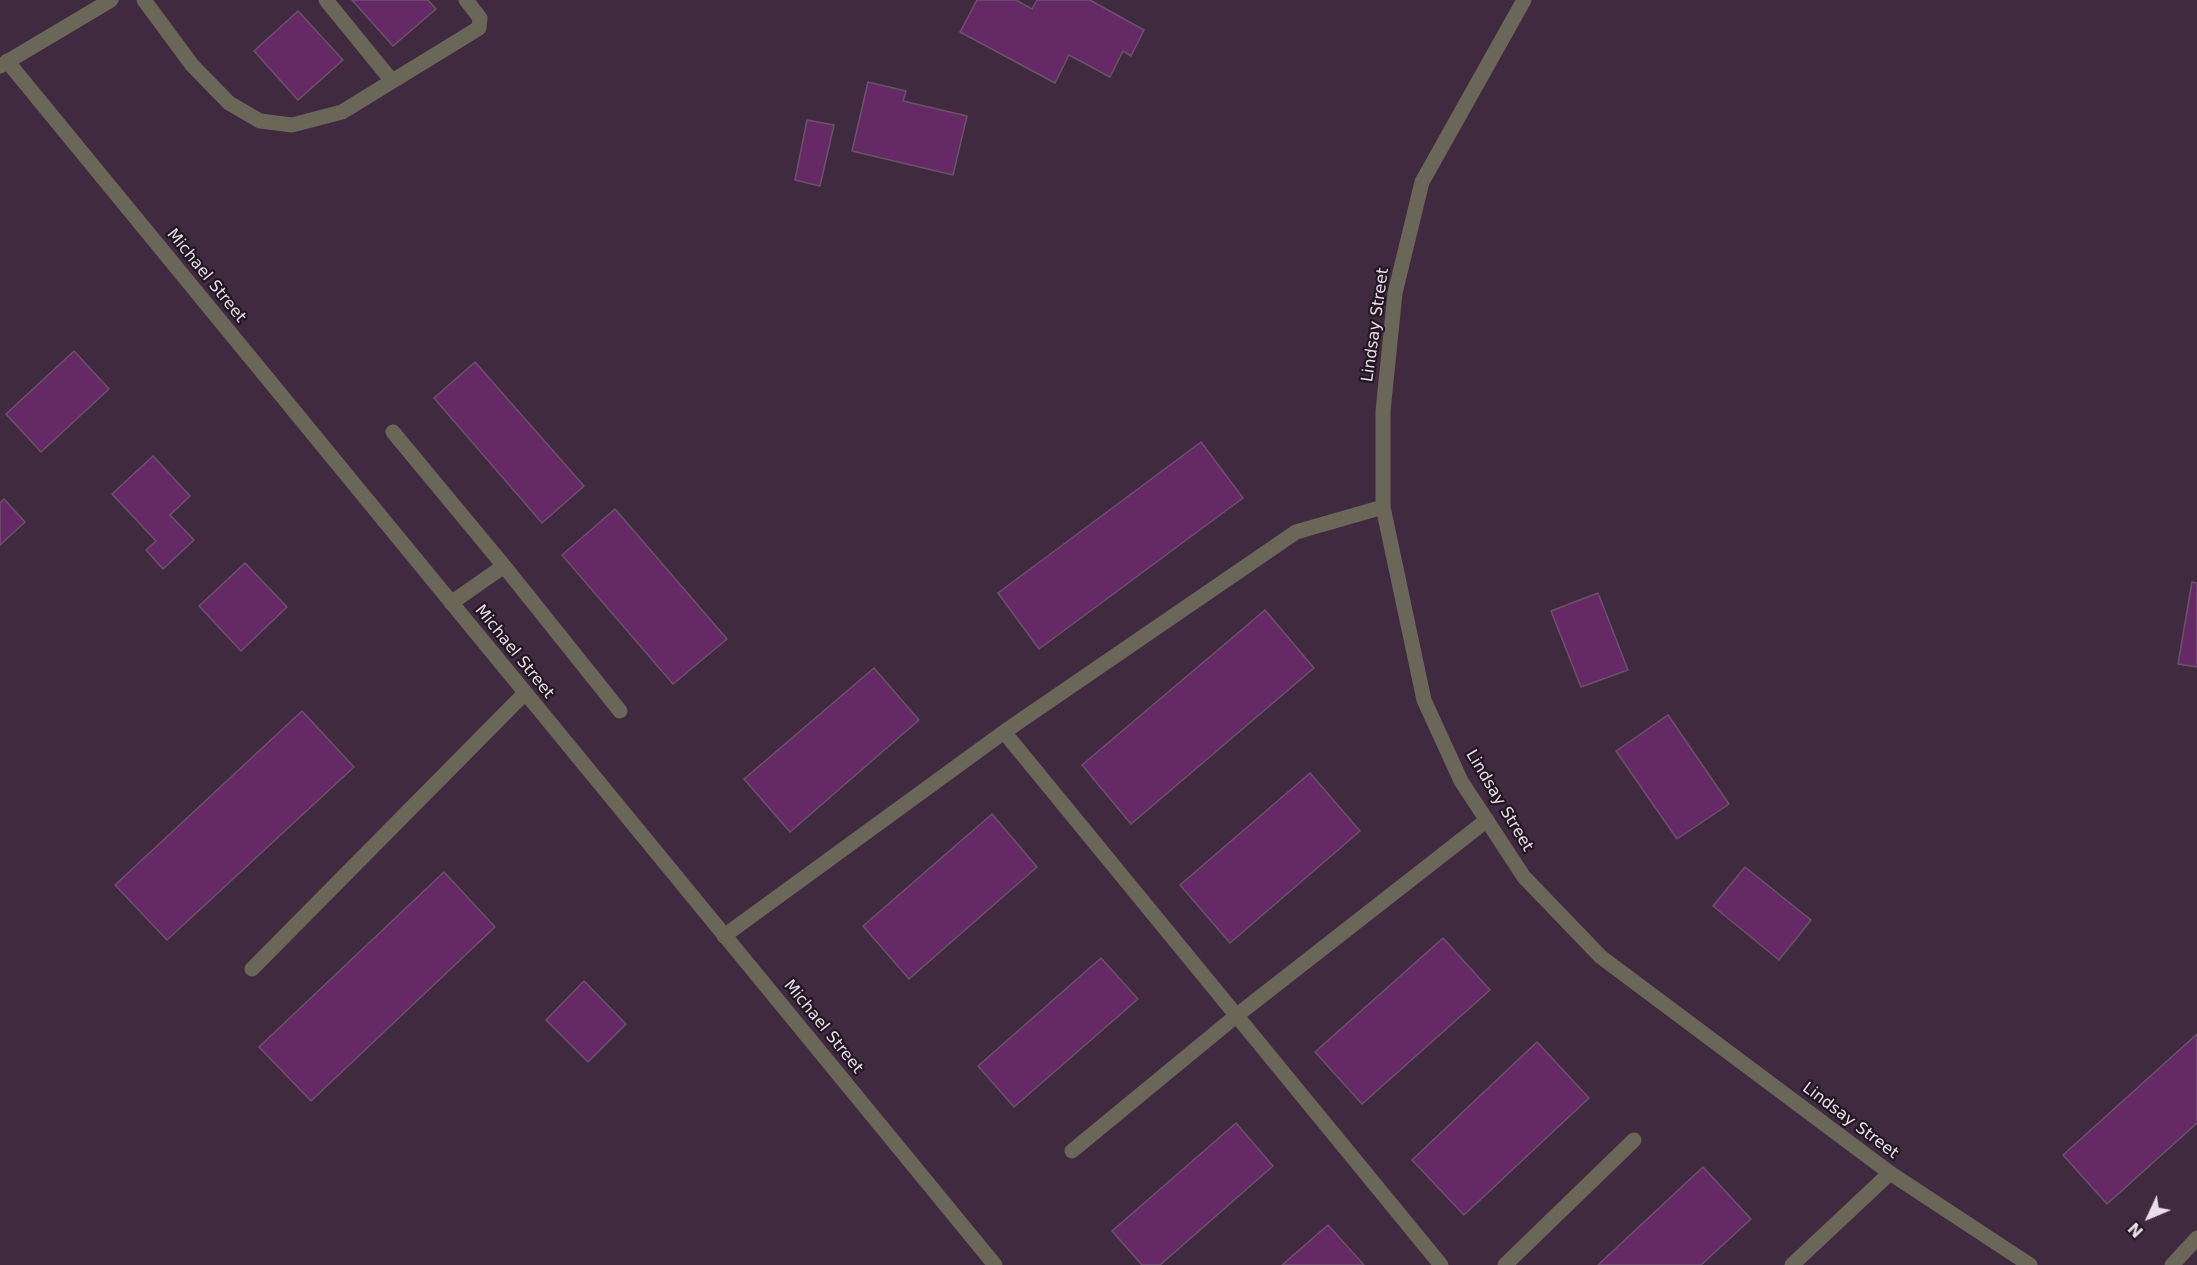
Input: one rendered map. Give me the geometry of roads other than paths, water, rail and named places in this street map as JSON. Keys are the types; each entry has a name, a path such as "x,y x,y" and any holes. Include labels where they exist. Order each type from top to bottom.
{"street":[{"path":"4,64 111,0"},
{"path":"144,0 192,65 229,103 260,121 292,125 342,112 479,28 480,18 466,0"},
{"path":"326,0 392,81"},
{"name":"Lindsay Street","path":"1524,0 1422,182 1395,293 1383,411 1383,507 1424,700 1461,781 1524,877 1601,957 1890,1173 2030,1265"},
{"name":"Michael Street","path":"4,64 995,1265"},
{"path":"393,432 620,711"},
{"path":"724,936 1004,732 1296,532 1383,507"},
{"path":"451,603 504,566"},
{"path":"252,969 525,693"},
{"path":"1004,732 1441,1265"},
{"path":"1072,1151 1236,1017 1487,820"},
{"path":"1505,1265 1634,1140"},
{"path":"1792,1265 1890,1173"},
{"path":"2172,1265 2197,1238"}]}
